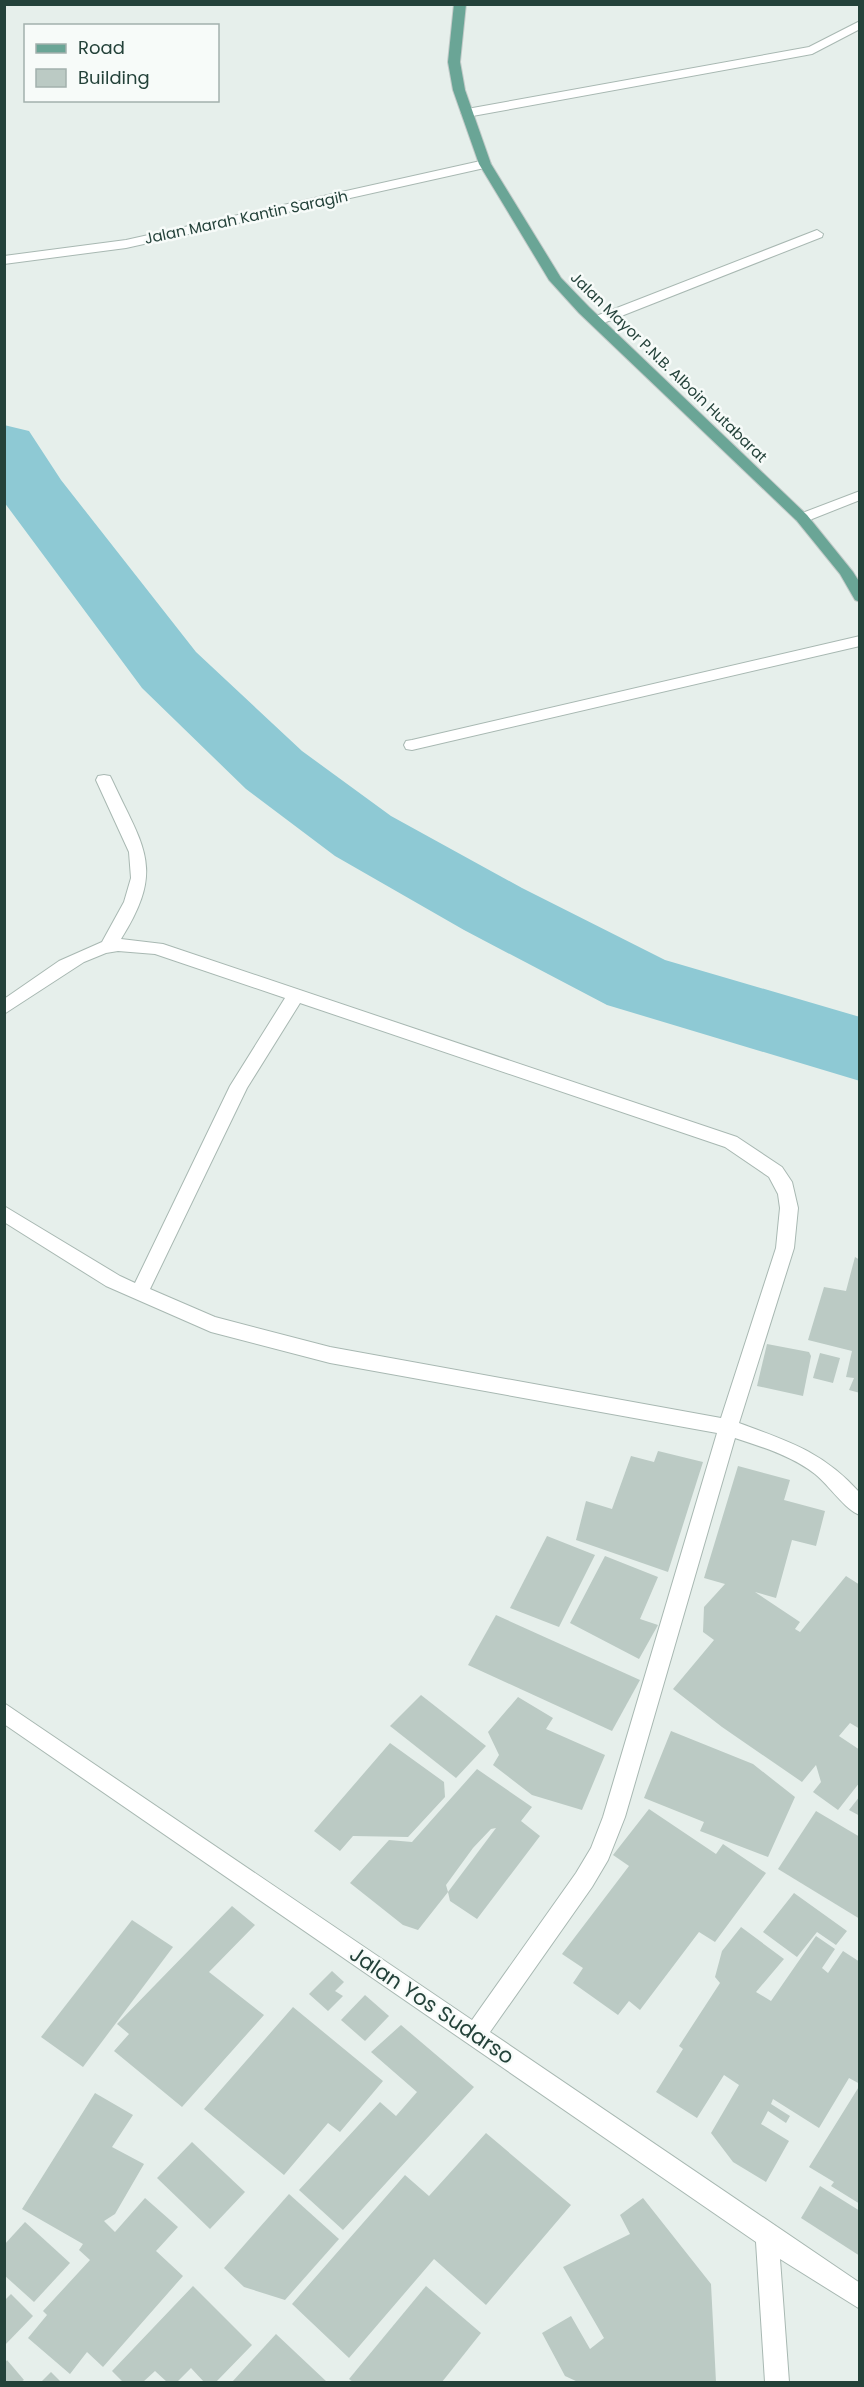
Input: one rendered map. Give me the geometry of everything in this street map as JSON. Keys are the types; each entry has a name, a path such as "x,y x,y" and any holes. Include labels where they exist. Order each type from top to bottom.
{"main road":[{"name":"Jalan Mayor P.N.B. Alboin Hutabarat","path":"460,4 454,62 459,90 485,164 556,280 802,518 846,572 860,597"}],"street":[{"path":"467,113 812,50 860,24"},
{"name":"Jalan Marah Kantin Saragih","path":"4,260 126,244 485,164"},
{"path":"596,321 817,234"},
{"path":"802,518 860,495"},
{"path":"412,745 860,641"},
{"path":"104,780 137,853 138,880 134,899 124,924 107,947"},
{"path":"4,1008 79,958 107,947 139,945 157,948 731,1142 758,1157 775,1170 784,1181 789,1194 789,1219 785,1248 728,1427 614,1817 600,1853 584,1880 475,2034"},
{"path":"139,1294 239,1086 296,995"},
{"path":"4,1212 113,1281 211,1324 330,1355 728,1427 788,1450 816,1464 841,1485 860,1507"},
{"name":"Jalan Yos Sudarso","path":"4,1712 767,2236 860,2297"},
{"path":"767,2236 777,2382"}],"building":[{"path":"855,1257 860,1260 860,1393 849,1390 854,1378 846,1377 852,1351 808,1340 824,1287 846,1291"},
{"path":"767,1344 809,1352 811,1356 803,1396 757,1386"},
{"path":"820,1353 840,1358 833,1383 813,1378"},
{"path":"658,1451 703,1462 668,1572 576,1540 586,1501 612,1509 631,1456 654,1462"},
{"path":"738,1466 790,1480 784,1500 825,1511 816,1546 792,1540 776,1598 755,1592 800,1622 795,1629 800,1632 846,1576 860,1585 860,1729 850,1723 839,1736 860,1750 860,1782 838,1810 813,1792 821,1782 816,1765 802,1782 722,1727 673,1689 714,1640 703,1632 704,1607 725,1584 704,1578"},
{"path":"547,1536 595,1555 559,1627 510,1608"},
{"path":"605,1556 658,1577 640,1619 658,1625 639,1659 570,1623"},
{"path":"496,1615 640,1680 612,1731 468,1665"},
{"path":"421,1695 486,1746 456,1778 390,1726"},
{"path":"518,1697 553,1718 546,1729 605,1755 582,1810 532,1795 493,1765 499,1755 488,1732"},
{"path":"671,1731 753,1764 795,1797 768,1857 700,1831 704,1822 644,1798"},
{"path":"390,1743 444,1782 445,1797 408,1837 353,1836 340,1851 314,1831"},
{"path":"477,1769 532,1807 521,1821 540,1836 477,1919 450,1901 448,1892 418,1930 403,1925 350,1883 389,1840 412,1842","holes":["496,1828 448,1892 446,1885 473,1848 491,1829"]},
{"path":"860,1796 860,1816 849,1810"},
{"path":"649,1809 716,1854 723,1844 766,1873 715,1942 699,1932 640,2010 629,2001 618,2015 573,1983 583,1968 562,1954 629,1866 613,1855"},
{"path":"816,1811 860,1837 860,1919 778,1869"},
{"path":"794,1893 847,1931 836,1945 817,1932 797,1957 763,1932"},
{"path":"232,1906 255,1925 209,1972 264,2015 182,2107 114,2051 129,2034 117,2024"},
{"path":"132,1920 173,1947 83,2067 41,2037"},
{"path":"741,1927 784,1959 756,1992 771,2001 816,1936 835,1949 822,1968 828,1973 843,1951 860,1962 860,2084 849,2078 819,2128 773,2099 771,2104 790,2116 786,2123 768,2111 761,2124 789,2141 766,2182 733,2162 711,2133 739,2085 724,2075 697,2118 656,2092 683,2049 679,2046 720,1983 715,1977 722,1951"},
{"path":"332,1971 344,1982 335,1991 343,1996 328,2011 309,1994"},
{"path":"365,1995 389,2016 365,2041 341,2020"},
{"path":"293,2007 383,2081 340,2132 328,2123 284,2175 204,2109"},
{"path":"401,2025 474,2087 343,2230 299,2190 380,2102 396,2116 417,2092 371,2052"},
{"path":"860,2085 860,2204 831,2186 834,2182 809,2167"},
{"path":"95,2093 133,2115 112,2147 144,2164 115,2214 104,2221 115,2232 145,2198 178,2227 156,2251 183,2276 103,2367 87,2352 70,2374 28,2338 47,2315 43,2311 90,2260 79,2250 83,2244 22,2209"},
{"path":"486,2133 571,2205 486,2305 434,2259 349,2358 292,2304 405,2175 429,2196"},
{"path":"192,2142 245,2192 210,2229 157,2178"},
{"path":"820,2186 860,2211 860,2256 801,2218"},
{"path":"289,2194 339,2239 285,2300 244,2287 224,2268"},
{"path":"643,2198 711,2284 716,2382 578,2382 565,2376 542,2333 571,2316 590,2349 604,2338 563,2267 630,2234 620,2215"},
{"path":"25,2222 70,2263 34,2302 4,2275 4,2245"},
{"path":"193,2286 252,2345 216,2382 204,2382 191,2368 177,2382 167,2382 155,2371 143,2382 123,2382 112,2371"},
{"path":"426,2286 481,2333 442,2382 353,2382 349,2379"},
{"path":"11,2294 33,2316 4,2346 4,2301"},
{"path":"276,2334 327,2382 232,2382"},
{"path":"7,2360 24,2380 5,2382"},
{"path":"51,2372 61,2382 41,2382"}],"waterway":[{"path":"4,446 35,494 169,670 274,770 363,836 493,909 637,983 860,1049"}]}
